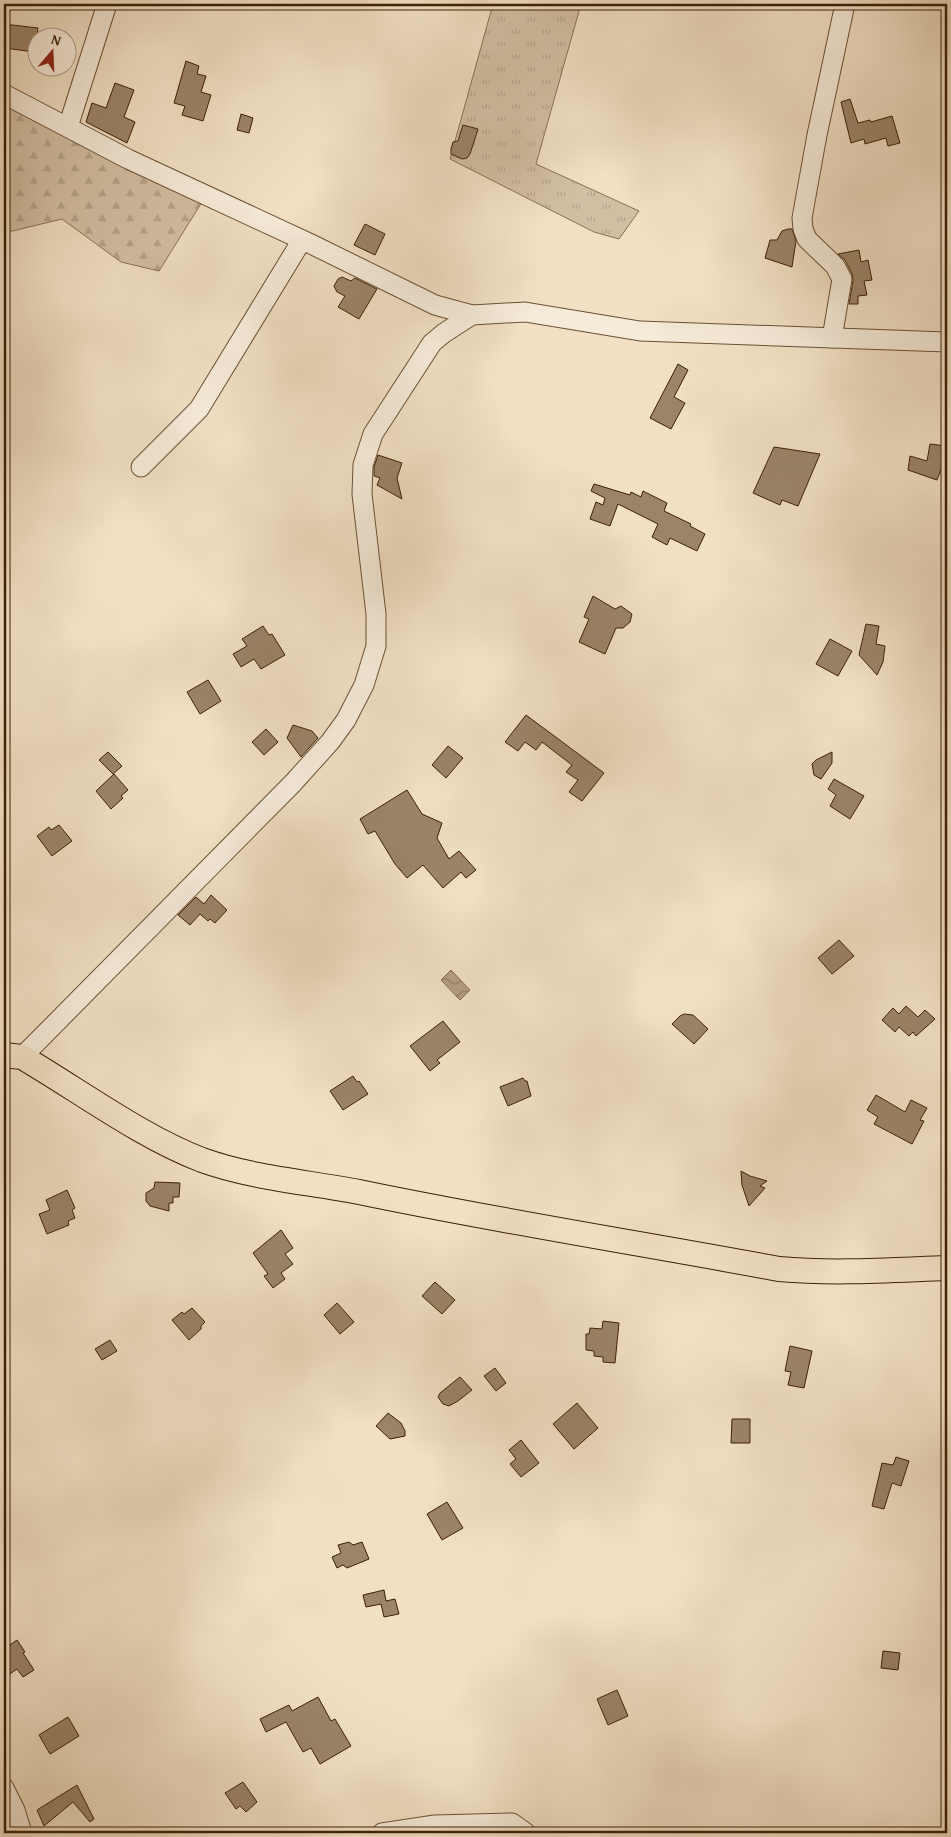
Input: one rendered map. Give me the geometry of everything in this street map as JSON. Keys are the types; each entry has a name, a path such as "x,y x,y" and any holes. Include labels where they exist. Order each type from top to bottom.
{"main road":[{"path":"13,1056 150,1135 200,1159 227,1169 780,1269 812,1272 848,1272 947,1268"}],"street":[{"path":"68,127 107,4"},
{"path":"832,338 842,279 835,266 807,239 803,229 802,218 817,135 845,4"},
{"path":"4,94 128,159 302,240 435,305 472,315 525,312 640,331 947,342"},
{"path":"141,467 199,409 302,240"},
{"path":"13,1056 293,783 330,742 346,720 364,685 376,646 376,614 362,494 363,465 374,434 432,343 472,315"},
{"path":"4,1788 15,1810 22,1833"},
{"path":"382,1833 435,1825 512,1823 526,1833"}],"green space":[{"path":"493,4 581,4 536,164 639,211 619,239 594,232 450,159"},
{"path":"4,102 202,202 159,271 121,262 62,219 4,233"}],"water":[{"path":"451,970 470,990 460,1000 441,980"}],"building":[{"path":"4,24 38,28 28,28 28,51 4,48"},
{"path":"186,61 199,66 197,74 206,76 201,92 211,95 203,121 182,115 185,106 174,103"},
{"path":"115,83 134,90 124,117 135,122 127,143 86,122 92,103 106,108"},
{"path":"850,99 858,123 870,120 871,122 892,116 900,143 888,146 886,138 865,144 864,139 851,143 841,102"},
{"path":"241,114 253,118 249,133 237,130"},
{"path":"463,125 478,129 470,154 467,158 462,159 451,154 451,149 453,142 458,141"},
{"path":"365,224 385,234 375,255 354,245"},
{"path":"792,229 796,241 792,267 765,258 770,240 777,240 782,231"},
{"path":"859,250 861,262 868,260 872,280 864,281 867,295 858,296 858,304 849,304 853,281 852,274 845,260 838,254"},
{"path":"342,277 351,281 355,278 377,289 359,319 338,307 345,296 337,292 334,286 338,279"},
{"path":"678,364 688,370 674,397 685,403 671,429 650,418"},
{"path":"930,444 946,446 942,467 937,480 908,470 910,456 927,461"},
{"path":"774,447 820,454 798,506 782,500 780,505 753,493"},
{"path":"378,455 402,463 397,478 402,499 377,485 380,478 374,476 374,467"},
{"path":"594,484 630,495 631,492 641,497 643,491 667,503 664,511 691,524 690,526 705,534 697,551 670,538 667,545 652,537 658,524 618,504 610,526 590,519 596,502 603,505 605,498 591,491"},
{"path":"593,596 615,609 621,606 632,614 630,622 623,628 616,628 605,654 579,642 589,619 584,617"},
{"path":"866,624 879,626 876,644 885,646 883,662 877,675 859,655"},
{"path":"263,626 269,635 272,634 285,655 261,669 254,659 241,667 233,654 247,646 242,639"},
{"path":"830,639 852,651 838,676 816,664"},
{"path":"208,680 221,701 200,714 187,692"},
{"path":"526,715 604,773 582,801 569,792 578,780 566,772 572,765 542,742 536,750 525,742 518,751 505,742"},
{"path":"293,725 312,731 318,738 301,757 287,738"},
{"path":"266,729 278,742 264,755 252,742"},
{"path":"448,746 463,758 446,778 432,765"},
{"path":"108,752 122,766 113,774 99,760"},
{"path":"832,752 832,763 821,779 814,775 812,764"},
{"path":"114,774 128,790 121,796 123,798 111,809 96,791"},
{"path":"834,779 864,796 850,819 830,806 836,795 828,789"},
{"path":"407,790 422,814 442,823 437,838 449,859 459,851 476,870 466,878 461,872 443,888 423,865 407,878 395,864 375,831 368,834 360,819"},
{"path":"59,825 72,841 52,856 37,836 49,827 51,830"},
{"path":"211,895 227,910 215,923 210,919 208,921 200,914 190,925 178,915 196,897 204,904"},
{"path":"839,940 854,956 832,974 818,958"},
{"path":"906,1006 918,1017 925,1010 935,1019 916,1036 913,1032 909,1036 899,1027 895,1032 882,1020 893,1008 899,1014"},
{"path":"684,1014 693,1015 708,1029 694,1044 672,1024"},
{"path":"443,1021 460,1042 437,1060 440,1063 430,1071 410,1046"},
{"path":"353,1076 368,1094 343,1110 330,1091"},
{"path":"523,1078 527,1081 531,1096 508,1106 500,1087"},
{"path":"876,1095 905,1112 911,1100 927,1108 920,1120 924,1121 912,1144 874,1124 878,1117 867,1110"},
{"path":"741,1171 767,1181 760,1186 765,1188 749,1206 742,1185"},
{"path":"155,1182 180,1183 179,1197 173,1197 173,1203 169,1203 169,1211 150,1206 146,1201 146,1193 154,1188"},
{"path":"67,1190 75,1208 72,1210 75,1218 68,1221 69,1225 47,1234 39,1214 50,1210 46,1200"},
{"path":"281,1230 293,1248 285,1254 293,1264 281,1273 285,1279 273,1288 264,1276 268,1274 253,1253"},
{"path":"435,1282 455,1300 442,1314 422,1296"},
{"path":"337,1303 354,1322 340,1334 324,1315"},
{"path":"192,1308 205,1322 201,1329 189,1340 172,1320 182,1312 184,1314"},
{"path":"603,1321 619,1323 615,1363 603,1362 603,1357 594,1356 594,1351 586,1350 586,1334 589,1334 590,1328 602,1329"},
{"path":"110,1340 117,1351 102,1360 95,1349"},
{"path":"790,1346 812,1351 804,1388 788,1385 791,1372 785,1371"},
{"path":"495,1368 506,1383 496,1391 484,1376"},
{"path":"460,1377 472,1390 449,1406 443,1404 438,1397 440,1393"},
{"path":"577,1403 598,1428 574,1449 553,1424"},
{"path":"388,1413 401,1423 405,1436 390,1439 376,1426"},
{"path":"732,1419 750,1419 750,1443 731,1443"},
{"path":"521,1440 539,1463 521,1477 510,1464 516,1459 509,1450"},
{"path":"896,1457 909,1461 901,1486 892,1483 884,1509 872,1506 882,1463 893,1465"},
{"path":"447,1502 463,1528 442,1540 427,1514"},
{"path":"349,1542 353,1545 362,1542 369,1559 347,1568 343,1565 337,1568 332,1557 341,1553 338,1545"},
{"path":"384,1590 386,1601 395,1599 399,1614 384,1617 381,1604 366,1607 363,1595"},
{"path":"17,1640 34,1670 23,1677 17,1669 4,1678 4,1649"},
{"path":"883,1651 900,1653 898,1670 881,1668"},
{"path":"617,1690 628,1716 608,1725 597,1699"},
{"path":"318,1697 331,1721 335,1719 351,1746 320,1764 311,1748 303,1752 286,1722 266,1732 260,1719 289,1705 292,1711"},
{"path":"68,1717 79,1736 50,1754 39,1735"},
{"path":"243,1782 257,1802 246,1812 240,1806 236,1809 225,1793"},
{"path":"77,1785 94,1819 90,1822 73,1802 44,1826 37,1810"}]}
